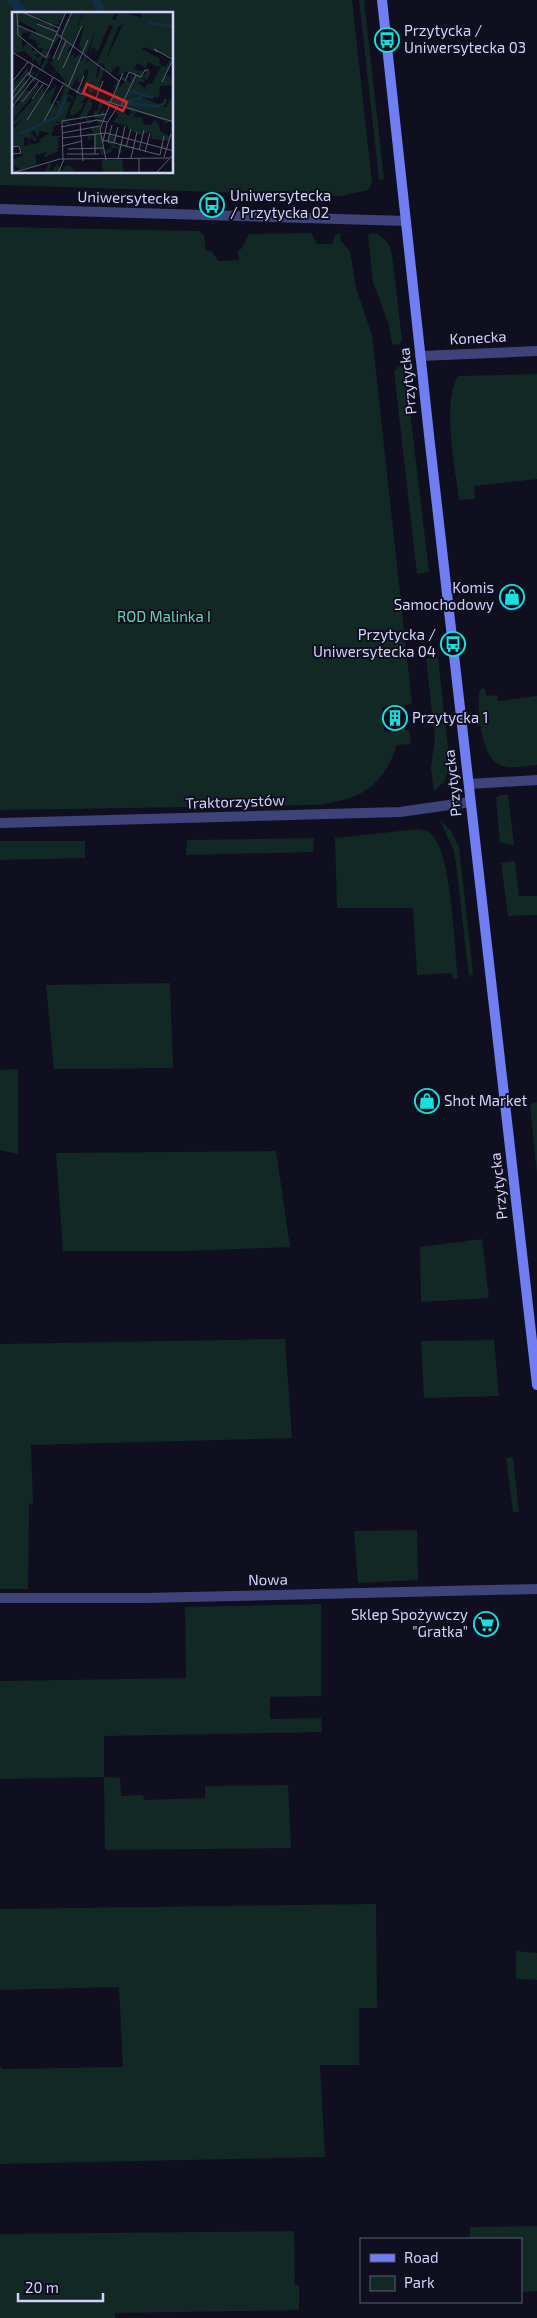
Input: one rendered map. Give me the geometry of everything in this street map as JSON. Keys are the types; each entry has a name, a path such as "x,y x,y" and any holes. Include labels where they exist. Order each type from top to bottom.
{"main road":[{"name":"Przytycka","path":"382,0 420,356 537,1384"}],"street":[{"name":"Uniwersytecka","path":"0,209 406,221"},
{"name":"Konecka","path":"420,356 537,351"},
{"path":"469,784 537,780"},
{"name":"Traktorzystów","path":"0,823 400,812 470,802"},
{"name":"Nowa","path":"0,1598 145,1598 537,1589"}],"green space":[{"path":"0,0 352,0 372,183 368,190 342,196 0,185"},
{"path":"359,0 364,0 384,179 379,180"},
{"name":"ROD Malinka I","path":"0,227 199,231 204,235 206,251 211,251 219,261 239,260 238,250 241,249 249,234 311,233 317,244 332,244 335,235 340,233 341,241 350,251 356,288 372,335 412,704 382,707 384,732 409,730 411,744 397,745 384,772 367,790 344,800 315,805 0,810"},
{"path":"377,233 388,243 392,254 402,340 399,345 392,344 389,325 373,282 368,234"},
{"path":"398,367 405,367 429,572 417,574 394,371"},
{"path":"537,374 537,479 474,486 475,499 459,500 450,418 453,388 458,376"},
{"path":"438,658 450,765 444,782 434,791 431,768 435,738 426,659"},
{"path":"484,688 487,696 497,695 498,701 537,696 537,765 507,767 498,764 492,759 487,751 479,718 480,690"},
{"path":"500,795 508,795 514,845 500,843 496,798"},
{"path":"440,820 451,831 459,847 473,973 469,977 454,851"},
{"path":"419,829 429,832 441,851 449,885 458,978 453,979 452,973 417,975 413,908 337,908 335,838"},
{"path":"314,838 313,852 186,855 187,840"},
{"path":"0,841 85,841 85,858 0,860"},
{"path":"515,861 519,896 537,896 537,915 508,916 501,863"},
{"path":"170,983 173,1068 54,1069 46,985"},
{"path":"18,1069 18,1154 0,1150 0,1070"},
{"path":"537,1102 537,1174 530,1104"},
{"path":"276,1151 290,1247 186,1251 63,1251 56,1153"},
{"path":"482,1239 489,1298 421,1302 420,1247"},
{"path":"285,1339 292,1438 31,1445 33,1503 29,1504 28,1589 0,1589 0,1344"},
{"path":"494,1340 499,1396 424,1398 421,1341"},
{"path":"513,1457 519,1512 513,1512 506,1458"},
{"path":"417,1530 418,1580 358,1583 354,1531"},
{"path":"321,1604 321,1696 270,1697 270,1719 321,1718 322,1732 104,1736 104,1777 0,1779 0,1681 186,1678 185,1607"},
{"path":"104,1777 120,1778 121,1796 143,1795 144,1800 205,1798 205,1786 288,1785 291,1848 105,1850"},
{"path":"376,1904 377,2008 359,2008 359,2065 320,2065 325,2157 0,2164 0,2065 2,2069 123,2067 119,1987 0,1990 0,1909"},
{"path":"516,1951 537,1953 537,1980 516,1979"},
{"path":"537,2226 537,2291 522,2292 522,2238 470,2238 470,2227"},
{"path":"294,2231 295,2285 299,2285 299,2310 115,2313 115,2318 0,2318 0,2234"}],"waterway":[{"path":"12,0 22,12"},
{"path":"96,0 101,12"}],"place":[{"name":"Przytycka / Uniwersytecka 03","path":"387,40"},
{"name":"Uniwersytecka / Przytycka 02","path":"212,205"},
{"name":"Komis Samochodowy","path":"512,597"},
{"name":"Przytycka / Uniwersytecka 04","path":"453,644"},
{"name":"Przytycka 1","path":"395,718"},
{"name":"Shot Market","path":"427,1101"},
{"name":"Sklep Spożywczy \"Gratka\"","path":"486,1624"}]}
